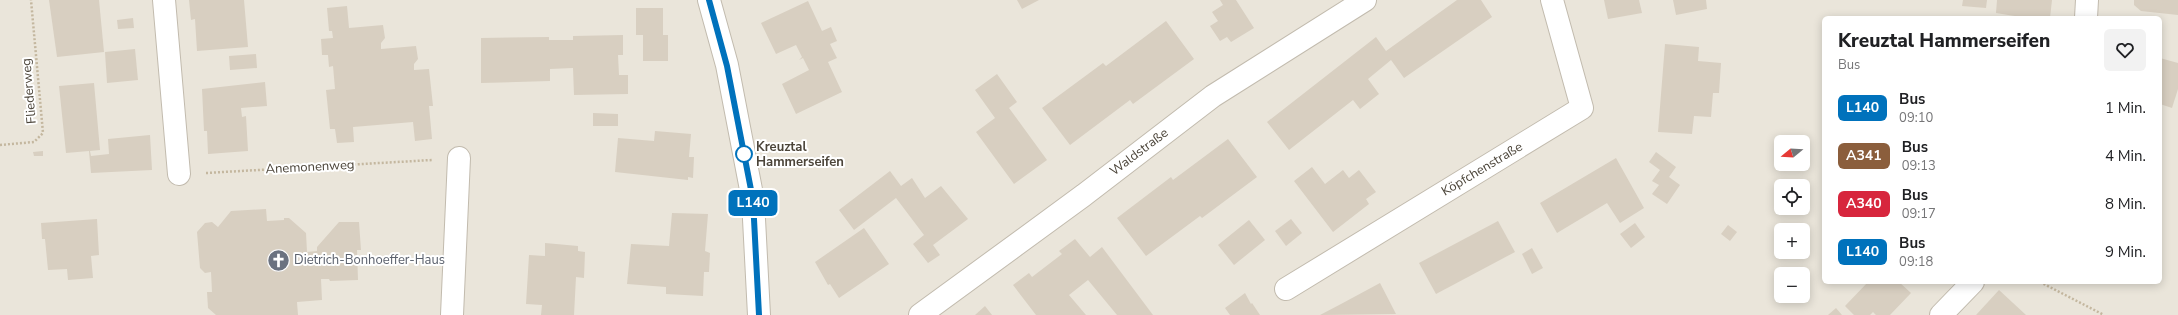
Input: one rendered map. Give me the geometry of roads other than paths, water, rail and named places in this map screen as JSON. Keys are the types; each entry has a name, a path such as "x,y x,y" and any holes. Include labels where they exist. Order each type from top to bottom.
{"street":[{"path":"164,0 179,174"},
{"path":"709,0 727,66 753,200 759,315"},
{"name":"Waldstraße","path":"920,315 1084,195 1213,96 1366,0"},
{"name":"Köpfchenstraße","path":"1286,289 1582,108 1552,0"},
{"path":"2086,16 2087,0"},
{"path":"452,315 459,158"},
{"path":"1942,315 1971,284"}],"place":[{"name":"Kreuztal Hammerseifen","path":"744,154"},
{"name":"Dietrich-Bonhoeffer-Haus","path":"278,260"}]}
